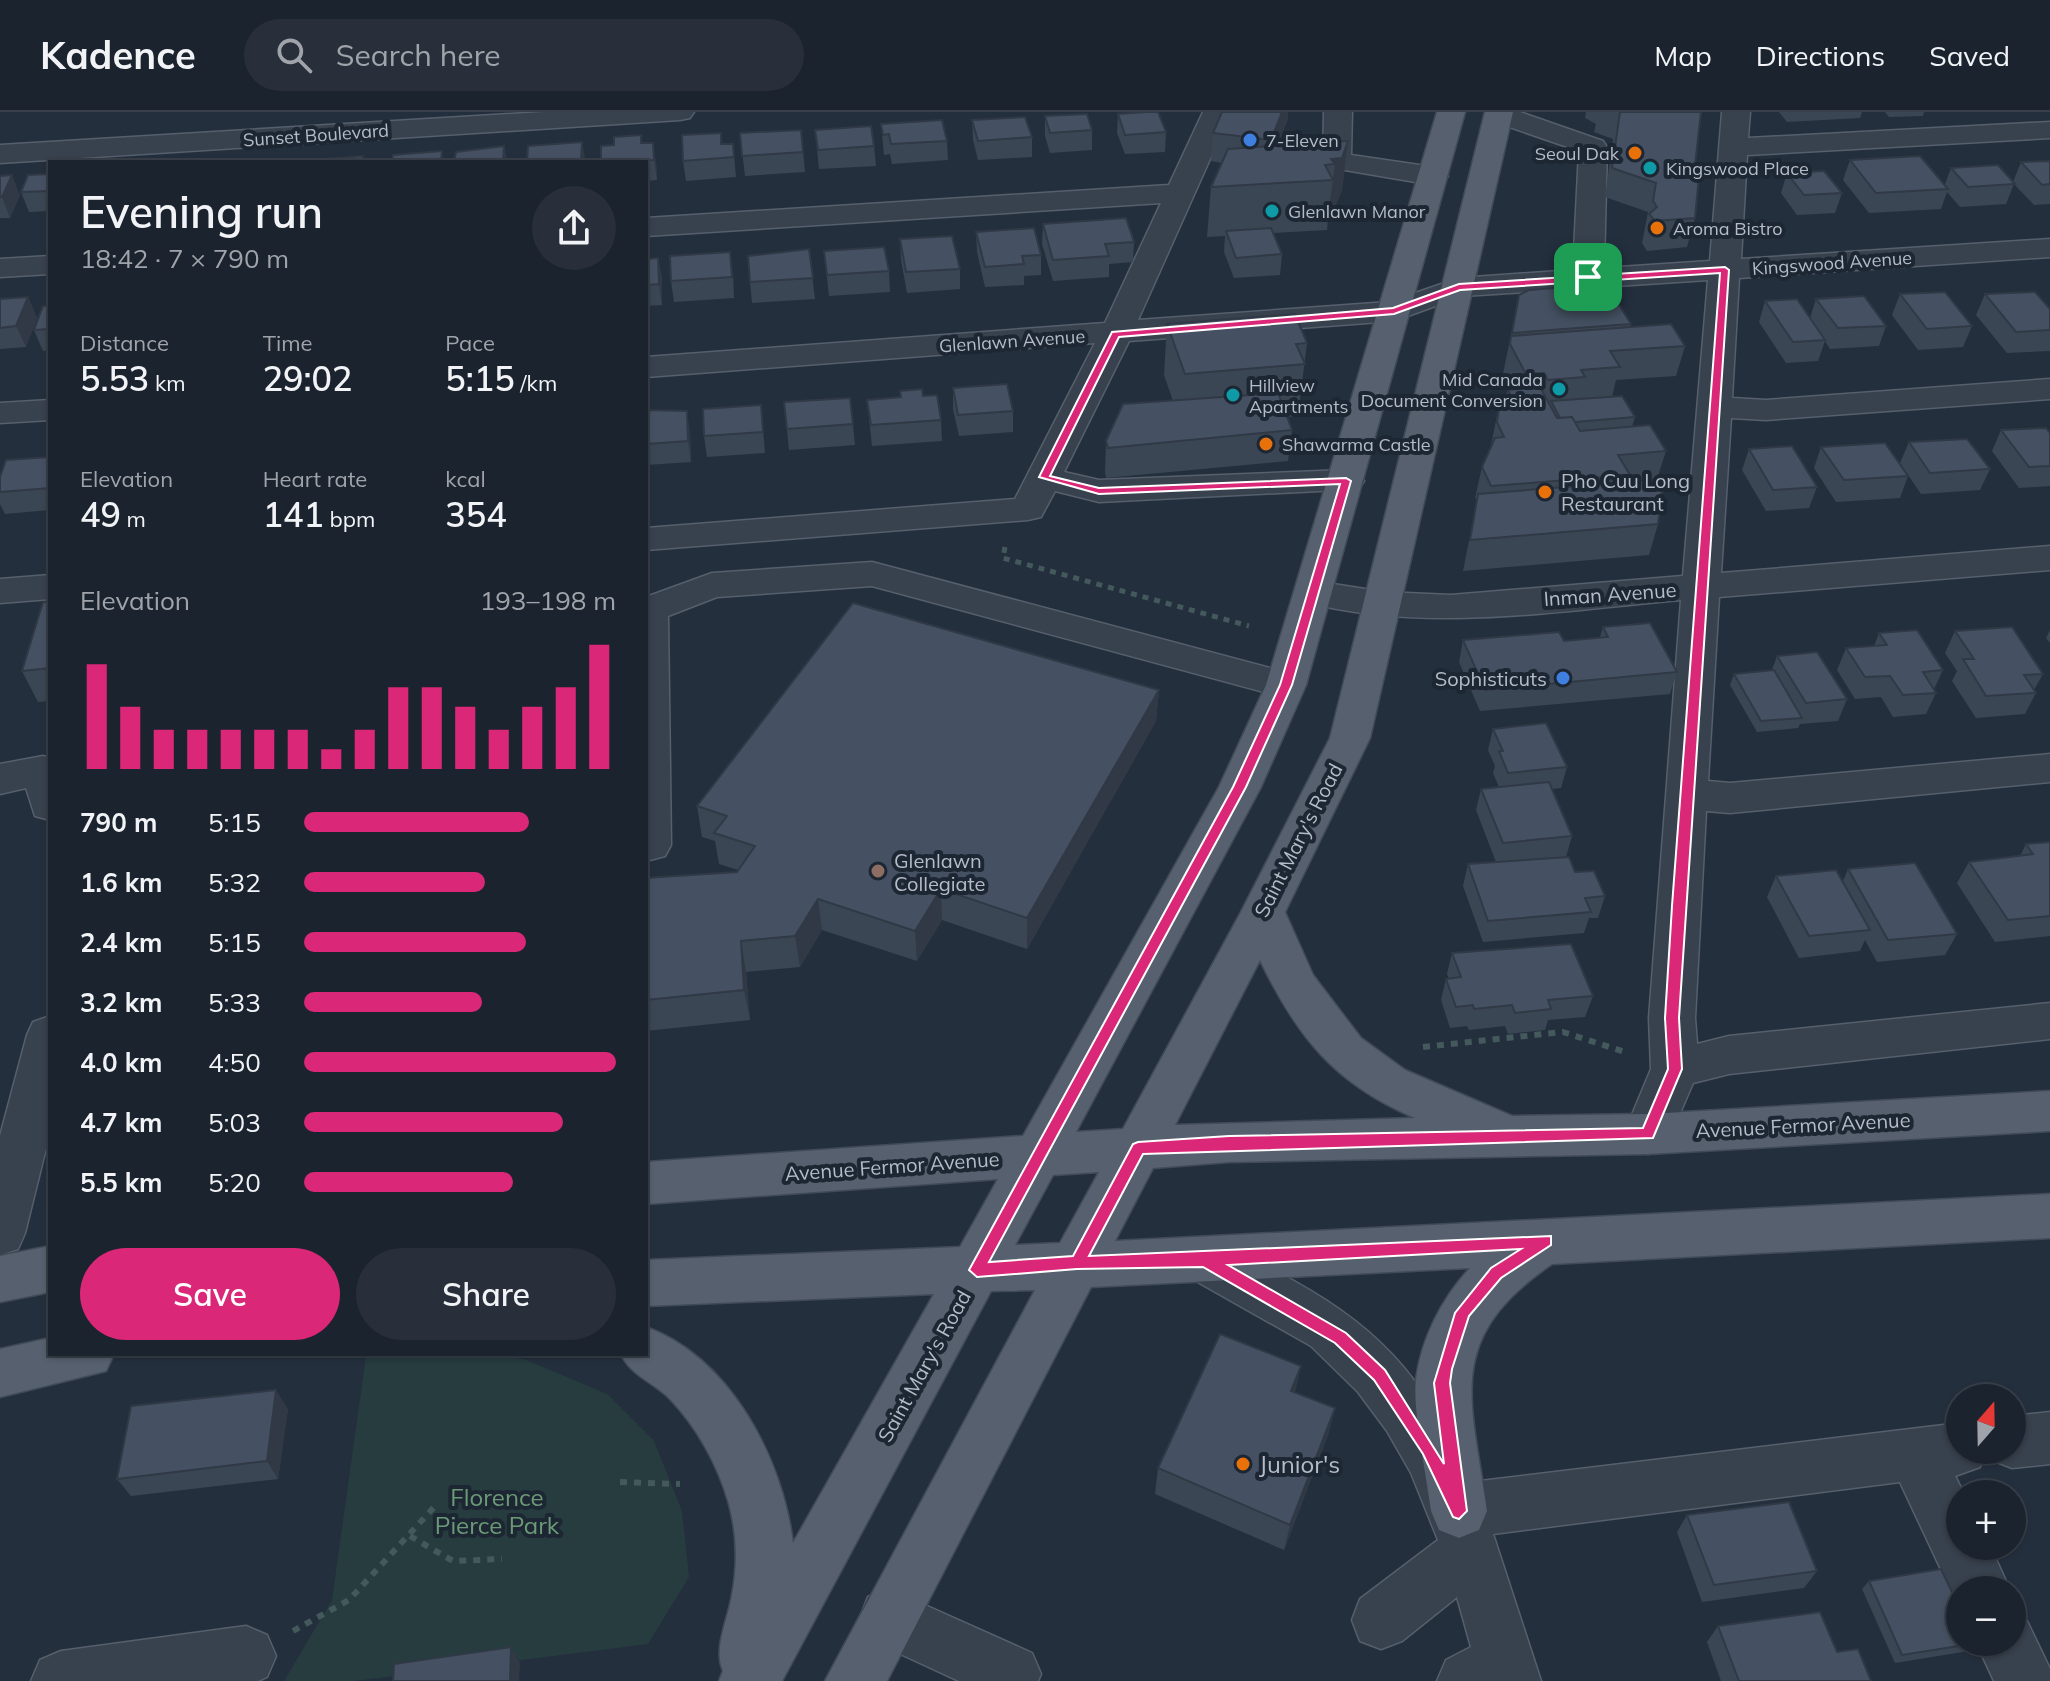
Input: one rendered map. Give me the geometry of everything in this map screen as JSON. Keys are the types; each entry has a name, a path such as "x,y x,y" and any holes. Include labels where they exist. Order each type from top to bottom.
{"main road":[{"name":"Saint Mary's Road","path":"749,1681 1240,787 1286,685 1346,481 1409,306 1433,176 1451,112"},
{"name":"Saint Mary's Road","path":"855,1681 1263,912 1350,738 1499,113"},
{"path":"1263,912 1281,961 1313,1018 1358,1063 1387,1083 1509,1137"},
{"name":"Avenue Fermor Avenue","path":"648,1183 1138,1148 1648,1134 2050,1111"},
{"path":"648,1283 977,1270 1077,1262 1205,1260 2050,1216"},
{"path":"1465,1530 1442,1383 1444,1369 1463,1313 1496,1273 1545,1241"},
{"path":"0,1279 48,1269"},
{"path":"648,1353 694,1389 726,1426 746,1472 764,1531 762,1581 754,1633 740,1681"},
{"path":"0,1373 78,1356"}],"street":[{"name":"Sunset Boulevard","path":"0,154 680,112"},
{"path":"648,539 1028,509 1116,334 1217,112"},
{"path":"1338,112 1337,161 1433,176"},
{"path":"1499,113 1593,147 1588,277"},
{"path":"1648,1134 1675,1069 1672,1018 1686,794 1735,130 2050,130"},
{"path":"648,227 1179,193"},
{"name":"Kingswood Avenue","path":"1409,306 1459,287 2050,248"},
{"path":"0,268 48,265"},
{"name":"Glenlawn Avenue","path":"648,367 1116,334 1409,306"},
{"path":"1714,407 1766,410 2050,389"},
{"path":"0,413 48,410"},
{"path":"1044,477 1099,491 1346,481"},
{"name":"Inman Avenue","path":"1314,593 1384,604 1451,607 2050,558"},
{"path":"648,610 712,585 872,574 1286,685"},
{"path":"0,591 48,587"},
{"path":"648,688 648,845"},
{"path":"1686,794 1730,798 2050,768"},
{"path":"0,779 43,770 48,795"},
{"path":"1675,1069 1729,1055 2050,1021"},
{"path":"0,1233 48,1043"},
{"path":"1205,1260 1341,1338 1379,1375 1428,1449 1465,1530 1494,1674"},
{"path":"2026,1441 2050,1438"},
{"path":"1381,1620 1465,1530 1937,1451 1977,1576"},
{"path":"889,1618 1011,1674"},
{"path":"2013,1656 2025,1681"},
{"path":"61,1681 238,1669"}],"path":[{"path":"1010,511 1003,558 1249,626"},
{"path":"1408,1049 1563,1032 1675,1069"},
{"path":"620,1482 680,1484"},
{"path":"238,1669 349,1600 437,1504"},
{"path":"410,1536 441,1558 462,1565 502,1559"}],"green space":[{"name":"Florence Pierce Park","path":"366,1356 524,1359 607,1394 654,1441 682,1511 689,1577 648,1644 355,1681 284,1681 332,1600"}],"building":[{"path":"1158,112 1166,132 1125,135 1118,114"},
{"path":"1222,112 1282,112 1271,140 1213,133"},
{"name":"Kingswood Place","path":"1620,112 1701,112 1694,174 1699,175 1695,218 1655,221 1649,214 1657,207 1653,201 1656,183 1612,168"},
{"path":"1087,114 1092,130 1050,133 1045,116"},
{"path":"1025,117 1032,137 978,141 972,120"},
{"path":"942,120 947,141 891,144 889,134 883,135 881,124"},
{"path":"871,126 874,146 818,150 815,130"},
{"path":"801,130 803,152 742,156 740,133"},
{"path":"721,133 721,144 733,144 734,157 683,161 682,135"},
{"path":"641,135 641,143 653,143 654,160 601,160 601,146 614,145 614,137"},
{"path":"1348,141 1342,158 1331,159 1335,164 1325,165 1333,180 1211,187 1228,149"},
{"path":"582,142 581,160 527,160 528,146"},
{"path":"504,146 503,160 454,160 456,152"},
{"path":"442,151 441,160 392,160 393,155"},
{"path":"363,156 362,160 325,159"},
{"path":"1920,156 1948,189 1876,193 1850,160"},
{"path":"2050,161 2050,184 2042,185 2021,162"},
{"path":"1998,165 2015,184 1968,187 1951,168"},
{"path":"1824,171 1842,193 1804,195 1787,173"},
{"path":"48,174 48,191 21,192 28,175"},
{"path":"12,175 2,197 0,197 0,176"},
{"path":"1126,218 1134,242 1105,244 1109,256 1053,260 1043,224"},
{"path":"1034,228 1041,255 1022,256 1024,264 985,267 976,232"},
{"path":"1271,228 1282,254 1236,258 1226,231"},
{"path":"952,236 960,269 906,272 900,239"},
{"path":"884,247 889,271 827,275 824,251"},
{"path":"809,249 813,278 750,282 748,256"},
{"path":"730,252 732,277 671,281 670,256"},
{"path":"658,258 659,284 648,285 648,259"},
{"path":"1606,284 1631,324 1512,333 1519,295 1529,290"},
{"path":"1945,292 1972,326 1927,329 1900,294"},
{"path":"2035,292 2050,309 2050,330 2016,332 1985,294"},
{"path":"1864,296 1886,326 1838,328 1816,299"},
{"path":"28,297 16,326 0,328 0,299"},
{"path":"1797,299 1825,340 1793,342 1765,301"},
{"path":"43,306 48,306 48,329 34,330"},
{"path":"1295,314 1307,343 1296,344 1305,364 1185,374 1167,324"},
{"path":"1671,324 1685,346 1610,351 1620,367 1581,370 1585,377 1548,380 1544,373 1526,374 1510,344 1511,336"},
{"path":"1007,384 1013,411 958,415 953,388"},
{"path":"1540,387 1557,418 1572,417 1580,431 1650,425 1666,451 1618,455 1630,475 1491,486 1482,467 1495,438 1504,437 1497,422 1500,400 1513,400 1508,390"},
{"path":"922,389 923,396 937,395 941,420 871,425 867,400 901,397 900,391"},
{"path":"1278,393 1292,430 1108,448 1106,441 1123,404"},
{"path":"1622,396 1635,417 1575,422 1572,417 1560,418 1551,401"},
{"path":"850,398 853,424 787,429 784,402"},
{"path":"761,405 763,432 704,436 703,409"},
{"path":"649,410 687,411 688,441 648,444"},
{"path":"2046,428 2050,433 2050,466 2029,467 2001,430"},
{"path":"1967,439 1990,469 1930,473 1909,442"},
{"path":"1885,443 1908,476 1844,480 1821,447"},
{"path":"1792,446 1817,487 1773,490 1749,449"},
{"path":"48,457 48,488 0,492 0,477 6,460"},
{"path":"1664,479 1658,524 1470,540 1478,494"},
{"path":"43,602 48,602 48,668 22,671"},
{"path":"853,603 1159,690 1027,918 941,889 915,931 818,899 795,936 741,941 744,990 648,1000 648,878 737,872 755,846 714,833 727,816 697,806"},
{"path":"1650,623 1677,672 1485,690 1463,640 1559,632 1564,641 1608,637 1603,627"},
{"path":"2012,627 2043,674 2024,675 2036,693 1986,696 1963,659 1974,659 1955,631"},
{"path":"1917,630 1943,670 1923,672 1936,693 1903,695 1890,676 1865,677 1846,648 1887,645 1879,633"},
{"path":"1817,652 1847,699 1806,703 1777,656"},
{"path":"1774,670 1802,718 1761,721 1734,674"},
{"path":"1546,723 1567,767 1508,773 1493,729"},
{"path":"1549,782 1572,836 1503,843 1481,789"},
{"path":"2050,842 2050,916 2008,920 1969,862 2033,854 2026,844"},
{"path":"1569,857 1575,872 1594,871 1605,896 1585,898 1591,912 1488,921 1468,864"},
{"path":"1915,863 1957,934 1888,940 1848,869"},
{"path":"1836,870 1870,930 1809,936 1776,876"},
{"path":"1571,944 1593,996 1548,1000 1551,1009 1515,1013 1512,1005 1474,1009 1473,1005 1456,1007 1446,979 1461,977 1452,953"},
{"name":"Junior's","path":"1220,1334 1301,1366 1291,1391 1335,1408 1290,1525 1158,1468"},
{"path":"276,1390 267,1461 117,1479 131,1406"},
{"path":"1789,1502 1817,1571 1714,1585 1687,1515"},
{"path":"1941,1569 1946,1580 1946,1648 1902,1655 1869,1581"},
{"path":"1820,1612 1837,1652 1858,1649 1871,1681 1739,1681 1718,1626"},
{"path":"511,1647 510,1681 393,1681 394,1664"}],"place":[{"name":"7-Eleven","path":"1250,140"},
{"name":"Seoul Dak","path":"1635,153"},
{"name":"Kingswood Place","path":"1650,168"},
{"name":"Glenlawn Manor","path":"1272,211"},
{"name":"Aroma Bistro","path":"1657,228"},
{"name":"Mid Canada Document Conversion","path":"1559,389"},
{"name":"Hillview Apartments","path":"1233,395"},
{"name":"Shawarma Castle","path":"1266,444"},
{"name":"Pho Cuu Long Restaurant","path":"1545,492"},
{"name":"Sophisticuts","path":"1563,678"},
{"name":"Glenlawn Collegiate","path":"878,871"},
{"name":"Junior's","path":"1243,1464"}],"route":[{"path":"1588,277 1459,287 1394,311 1116,334 1044,477 1099,491 1346,481 1286,685 1240,787 977,1270 1077,1262 1205,1260 1341,1338 1379,1375 1428,1449 1459,1511 1442,1383 1444,1369 1463,1313 1496,1273 1545,1241 1205,1260 1177,1260 1077,1262 1138,1148 1229,1142 1648,1134 1675,1069 1672,1018 1679,906 1725,270 1588,277"}]}
